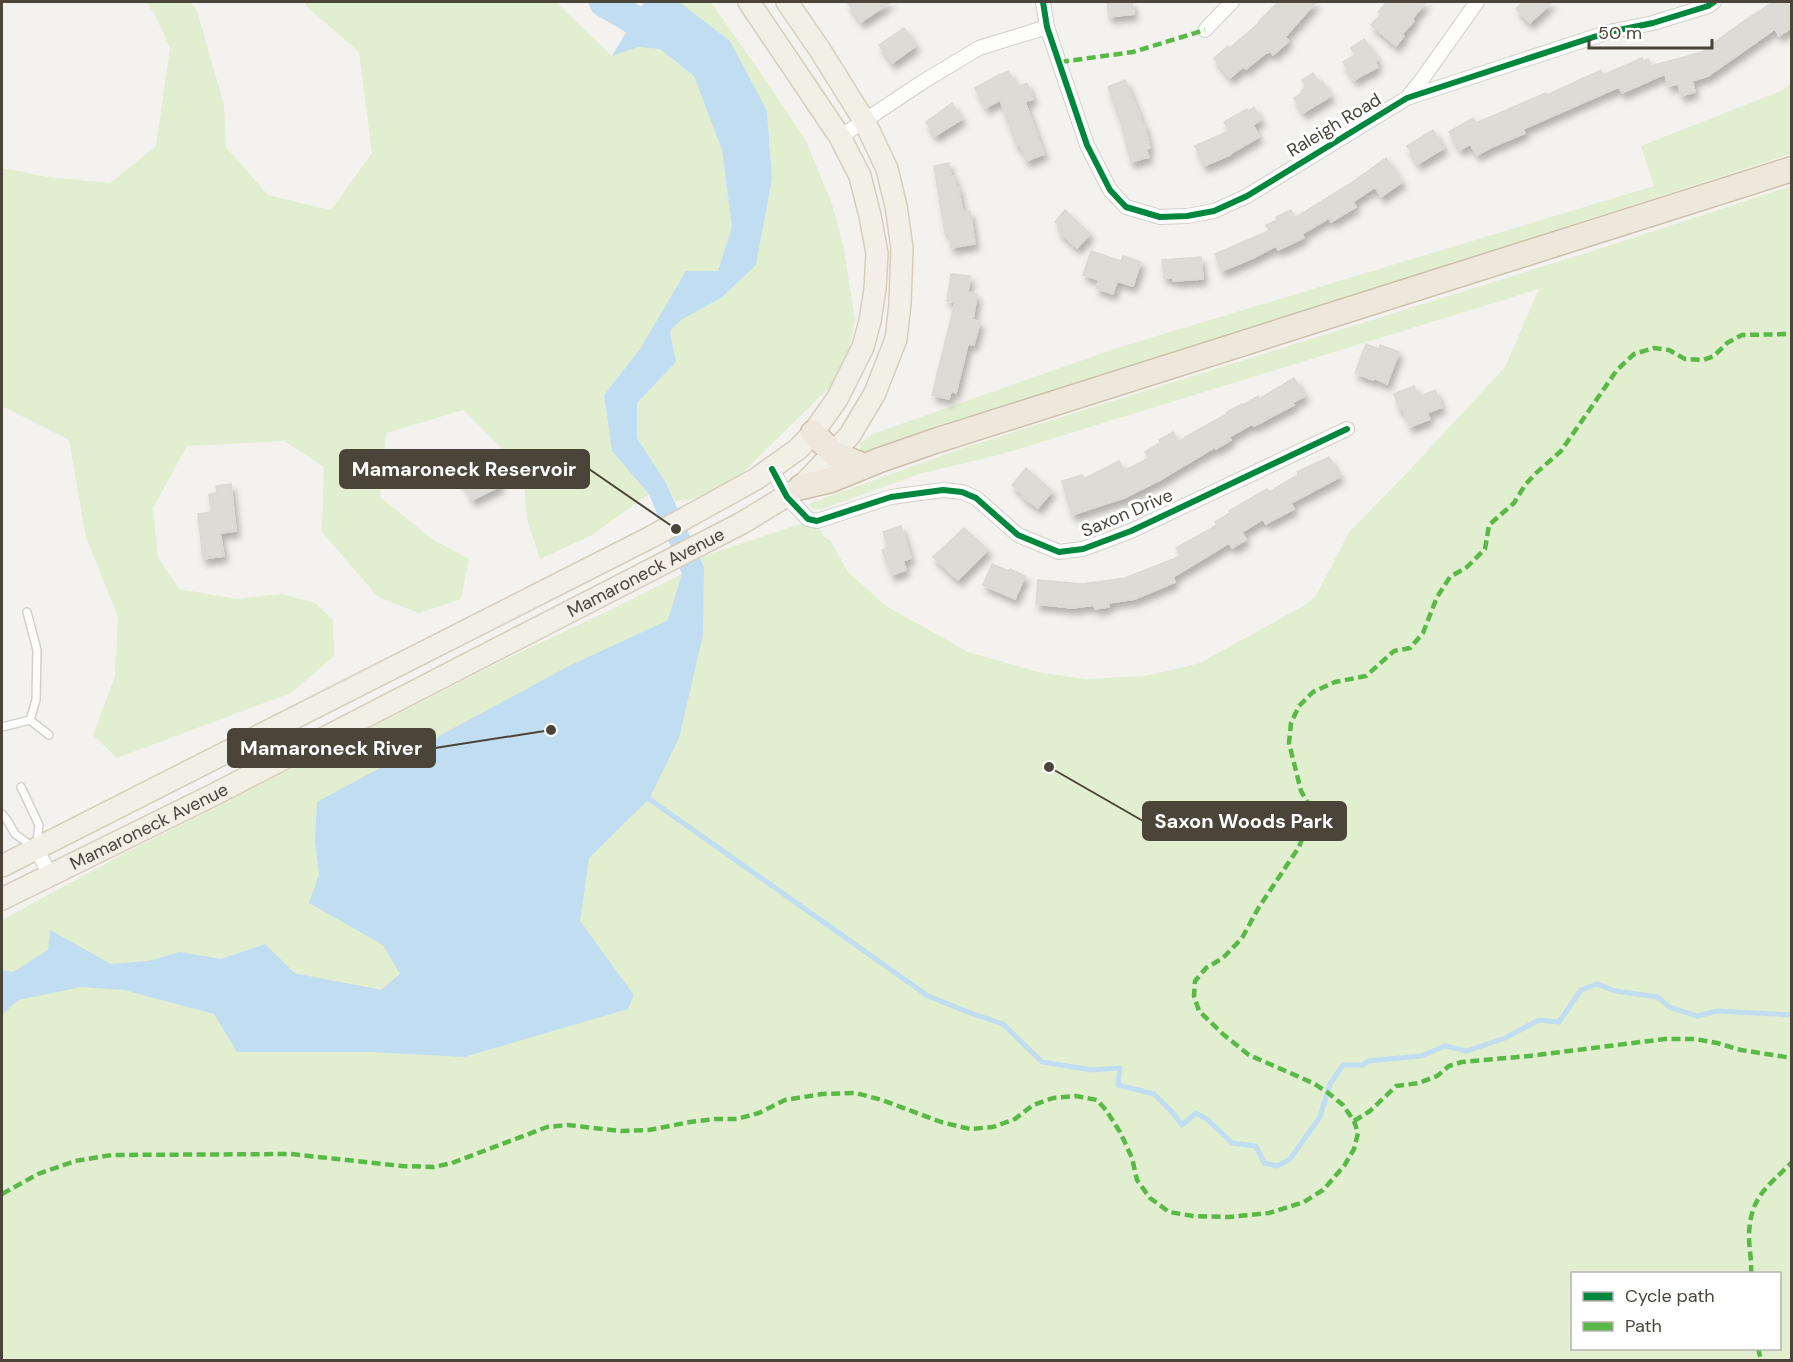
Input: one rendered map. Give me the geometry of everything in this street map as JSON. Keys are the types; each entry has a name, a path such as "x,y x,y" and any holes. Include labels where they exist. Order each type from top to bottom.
{"highway":[{"path":"794,492 935,441 1791,169"},
{"path":"813,433 833,453 864,466"}],"main road":[{"name":"Mamaroneck Avenue","path":"2,866 651,537 772,469 798,449 813,433 837,399 863,346 875,289 877,253 860,176 840,137 749,2"},
{"name":"Mamaroneck Avenue","path":"2,899 226,788 742,523 794,492 850,435 875,393 896,339 902,248 896,206 887,169 865,122 787,2"}],"street":[{"name":"Raleigh Road","path":"1043,2 1047,27 1087,145 1110,190 1126,207 1160,217 1187,216 1214,211 1247,196 1407,98 1609,32 1653,23 1708,6 1714,2"},
{"path":"1205,30 1232,2"},
{"path":"1407,98 1477,2"},
{"path":"840,137 979,48 1047,27"},
{"name":"Saxon Drive","path":"772,469 794,492 808,519 817,521 891,497 943,490 962,492 976,498 1018,535 1059,552 1083,549 1131,531 1347,429"},
{"path":"36,849 51,876"}],"lane":[{"path":"27,612 37,650 36,700 30,720"},
{"path":"2,728 30,720"},
{"path":"30,720 49,735"},
{"path":"2,814 15,834 36,849 39,825 21,787"}],"green space":[{"path":"146,2 190,2 197,11 224,105 226,147 268,195 331,210 372,153 359,52 306,6 305,2 557,2 612,56 638,47 660,49 694,76 722,150 732,227 718,271 640,349 604,395 612,451 649,494 592,535 540,559 527,519 523,469 463,410 386,433 380,497 432,539 469,559 461,599 419,613 378,597 322,532 324,467 284,441 187,446 153,508 158,558 179,589 236,599 283,594 315,603 333,620 334,656 291,693 117,758 93,735 115,676 118,617 86,537 69,440 2,408 2,168 48,177 110,183 156,146 170,48 154,13"},
{"path":"679,2 711,2 806,141 832,204 843,244 855,319 845,372 737,478 703,497 675,501 637,438 637,403 676,362 670,331 681,320 721,298 756,265 772,179 767,111"},
{"path":"1791,83 1791,154 869,451 860,451 860,443 873,434 1114,349 1654,186 1641,146 1783,90"},
{"path":"1791,186 1791,1360 2,1360 2,920 129,851 504,660 682,574 681,578 704,567 700,557 800,524 821,530 824,537 830,540 848,572 886,606 968,652 1042,673 1086,679 1146,676 1200,663 1305,605 1316,596 1349,532 1505,367 1539,289 999,455 919,474 822,509 810,507 811,503 966,447 1605,247"}],"water":[{"path":"644,2 679,2 730,41 767,111 772,179 756,265 721,298 681,320 670,331 676,362 637,403 637,438 666,483 704,567 703,635 679,738 649,799 589,858 580,921 634,995 628,1009 464,1057 371,1052 237,1052 214,1014 124,990 81,987 18,1000 2,1015 2,970 13,972 48,950 50,930 111,964 148,961 180,952 221,959 265,944 323,1001 367,1002 400,974 383,945 309,903 319,875 315,841 317,802 569,666 668,620 682,574 649,494 612,451 604,395 640,349 686,271 718,271 732,227 722,150 694,76 660,49 638,47 612,56"}],"building":[{"path":"847,2 891,2 861,22"},
{"path":"1107,2 1132,2 1134,14 1109,17"},
{"path":"1278,2 1316,2 1285,37 1289,41 1273,55 1270,51 1267,52 1246,69 1243,67 1230,78 1214,58 1228,46 1230,48 1260,22"},
{"path":"1387,2 1426,2 1412,19 1414,21 1402,34 1404,36 1396,46 1371,25 1381,14 1378,12"},
{"path":"1523,2 1552,2 1530,23 1516,9"},
{"path":"1773,2 1791,2 1791,28 1779,36 1775,29 1708,76 1692,81 1695,92 1681,96 1678,84 1668,86 1665,74 1622,93 1619,87 1523,129 1525,133 1477,155 1470,144 1460,150 1449,132 1473,118 1476,123 1546,93 1547,95 1601,70 1603,75 1642,58 1643,61 1648,59 1651,66 1702,52"},
{"path":"904,28 916,46 892,63 879,45"},
{"path":"1364,39 1378,60 1375,62 1378,67 1354,80 1343,62 1355,55 1351,48"},
{"path":"1008,71 1018,87 1027,83 1033,99 1025,102 1044,154 1026,161 1020,145 1017,146 1000,100 986,108 975,88"},
{"path":"1313,73 1319,83 1322,81 1331,96 1303,113 1294,98 1306,88 1302,80"},
{"path":"1125,80 1144,124 1150,148 1146,149 1149,157 1131,162 1121,123 1108,87"},
{"path":"952,103 962,119 935,136 926,122"},
{"path":"1254,107 1261,120 1253,125 1259,137 1230,155 1204,166 1195,146 1229,131 1224,122"},
{"path":"1433,130 1444,148 1418,164 1407,146"},
{"path":"1386,158 1402,182 1381,197 1375,187 1353,202 1356,207 1331,222 1329,218 1302,234 1304,238 1278,250 1276,246 1222,271 1215,254 1269,231 1266,225 1291,210 1295,218"},
{"path":"949,163 951,176 954,176 956,187 958,187 963,212 970,211 975,244 951,248 949,232 945,233 934,166"},
{"path":"1065,210 1090,234 1077,248 1058,231 1061,228 1055,222"},
{"path":"1091,251 1121,261 1123,256 1141,262 1133,286 1117,281 1113,294 1096,288 1099,280 1083,275"},
{"path":"1201,257 1203,279 1173,281 1173,278 1164,278 1162,260"},
{"path":"951,274 970,276 968,292 977,294 973,320 980,322 974,345 968,344 956,393 951,391 949,399 932,395 955,302 947,301"},
{"path":"1366,344 1379,349 1380,345 1399,352 1387,384 1355,373"},
{"path":"1294,378 1305,396 1292,403 1294,405 1254,426 1252,424 1229,437 1231,440 1216,449 1215,447 1160,480 1124,498 1072,515 1062,481 1082,475 1084,479 1119,461 1124,471 1149,458 1145,452 1173,432 1179,442 1227,412 1258,396 1259,399"},
{"path":"1414,386 1419,397 1435,390 1442,407 1427,413 1430,419 1410,427 1394,394"},
{"path":"1329,457 1340,477 1291,503 1294,509 1266,524 1263,519 1242,532 1246,540 1232,548 1229,543 1173,577 1175,582 1135,599 1108,603 1109,607 1095,609 1094,605 1073,608 1036,604 1038,580 1083,584 1125,578 1181,556 1176,548 1217,525 1215,522 1230,513 1229,511 1267,489 1269,492 1298,475 1297,472"},
{"path":"480,467 486,479 496,474 501,486 472,500 460,477"},
{"path":"1026,468 1052,491 1038,508 1012,485"},
{"path":"231,484 236,531 220,533 224,556 203,559 198,514 211,512 209,494 217,493 216,486"},
{"path":"901,526 911,558 903,561 906,570 892,575 882,550 888,548 883,532"},
{"path":"964,528 988,550 958,580 933,557"},
{"path":"992,564 1025,576 1015,599 983,585"}],"waterway":[{"path":"604,2 638,22 670,36"},
{"path":"645,796 928,996 1003,1024 1042,1062 1092,1070 1120,1068 1118,1085 1154,1094 1182,1125 1196,1113 1208,1120 1232,1143 1256,1146 1264,1163 1277,1166 1290,1159 1320,1117 1330,1084 1343,1065 1363,1065 1368,1061 1421,1056 1445,1046 1467,1051 1505,1038 1539,1020 1559,1022 1581,990 1597,984 1615,991 1658,997 1669,1007 1697,1016 1717,1011 1792,1015"},
{"path":"275,985 402,1009"}],"marked path":[{"path":"1060,62 1133,52 1205,30"},
{"path":"2,1194 38,1174 75,1161 112,1155 291,1154 402,1166 434,1167 452,1163 547,1127 568,1125 621,1131 649,1130 690,1122 737,1119 759,1113 785,1100 822,1094 856,1093 941,1122 970,1129 993,1127 1015,1119 1033,1105 1053,1098 1076,1096 1097,1100 1120,1132 1132,1158 1137,1180 1150,1198 1169,1212 1193,1216 1229,1217 1269,1213 1304,1202 1323,1190 1344,1166 1354,1149 1358,1133 1354,1121 1343,1105 1313,1083 1249,1055 1199,1011 1194,996 1195,981 1206,968 1223,958 1242,938 1259,907 1299,847 1309,821 1311,808 1301,791 1289,743 1291,723 1299,706 1313,692 1335,682 1366,676 1394,651 1410,648 1423,633 1437,597 1450,577 1467,567 1485,549 1489,525 1514,503 1535,474 1561,451 1617,370 1634,354 1654,348 1669,350 1685,359 1703,360 1714,356 1727,343 1742,335 1792,334"},
{"path":"1354,1121 1370,1111 1396,1086 1419,1083 1437,1076 1449,1066 1462,1062 1665,1039 1695,1039 1741,1050 1792,1058"},
{"path":"1751,1272 1749,1236 1750,1222 1756,1202 1792,1162"},
{"path":"1758,1350 1761,1360"}],"cycle path":[{"path":"1043,2 1047,27 1087,145 1110,190 1126,207 1160,217 1187,216 1214,211 1247,196 1407,98 1609,32 1653,23 1708,6 1714,2"},
{"path":"772,469 787,497 808,519 817,521 891,497 943,490 962,492 976,498 1018,535 1059,552 1083,549 1131,531 1347,429"}],"place":[{"name":"Mamaroneck Reservoir","path":"676,529"},
{"name":"Mamaroneck River","path":"551,730"},
{"name":"Saxon Woods Park","path":"1049,767"}]}
